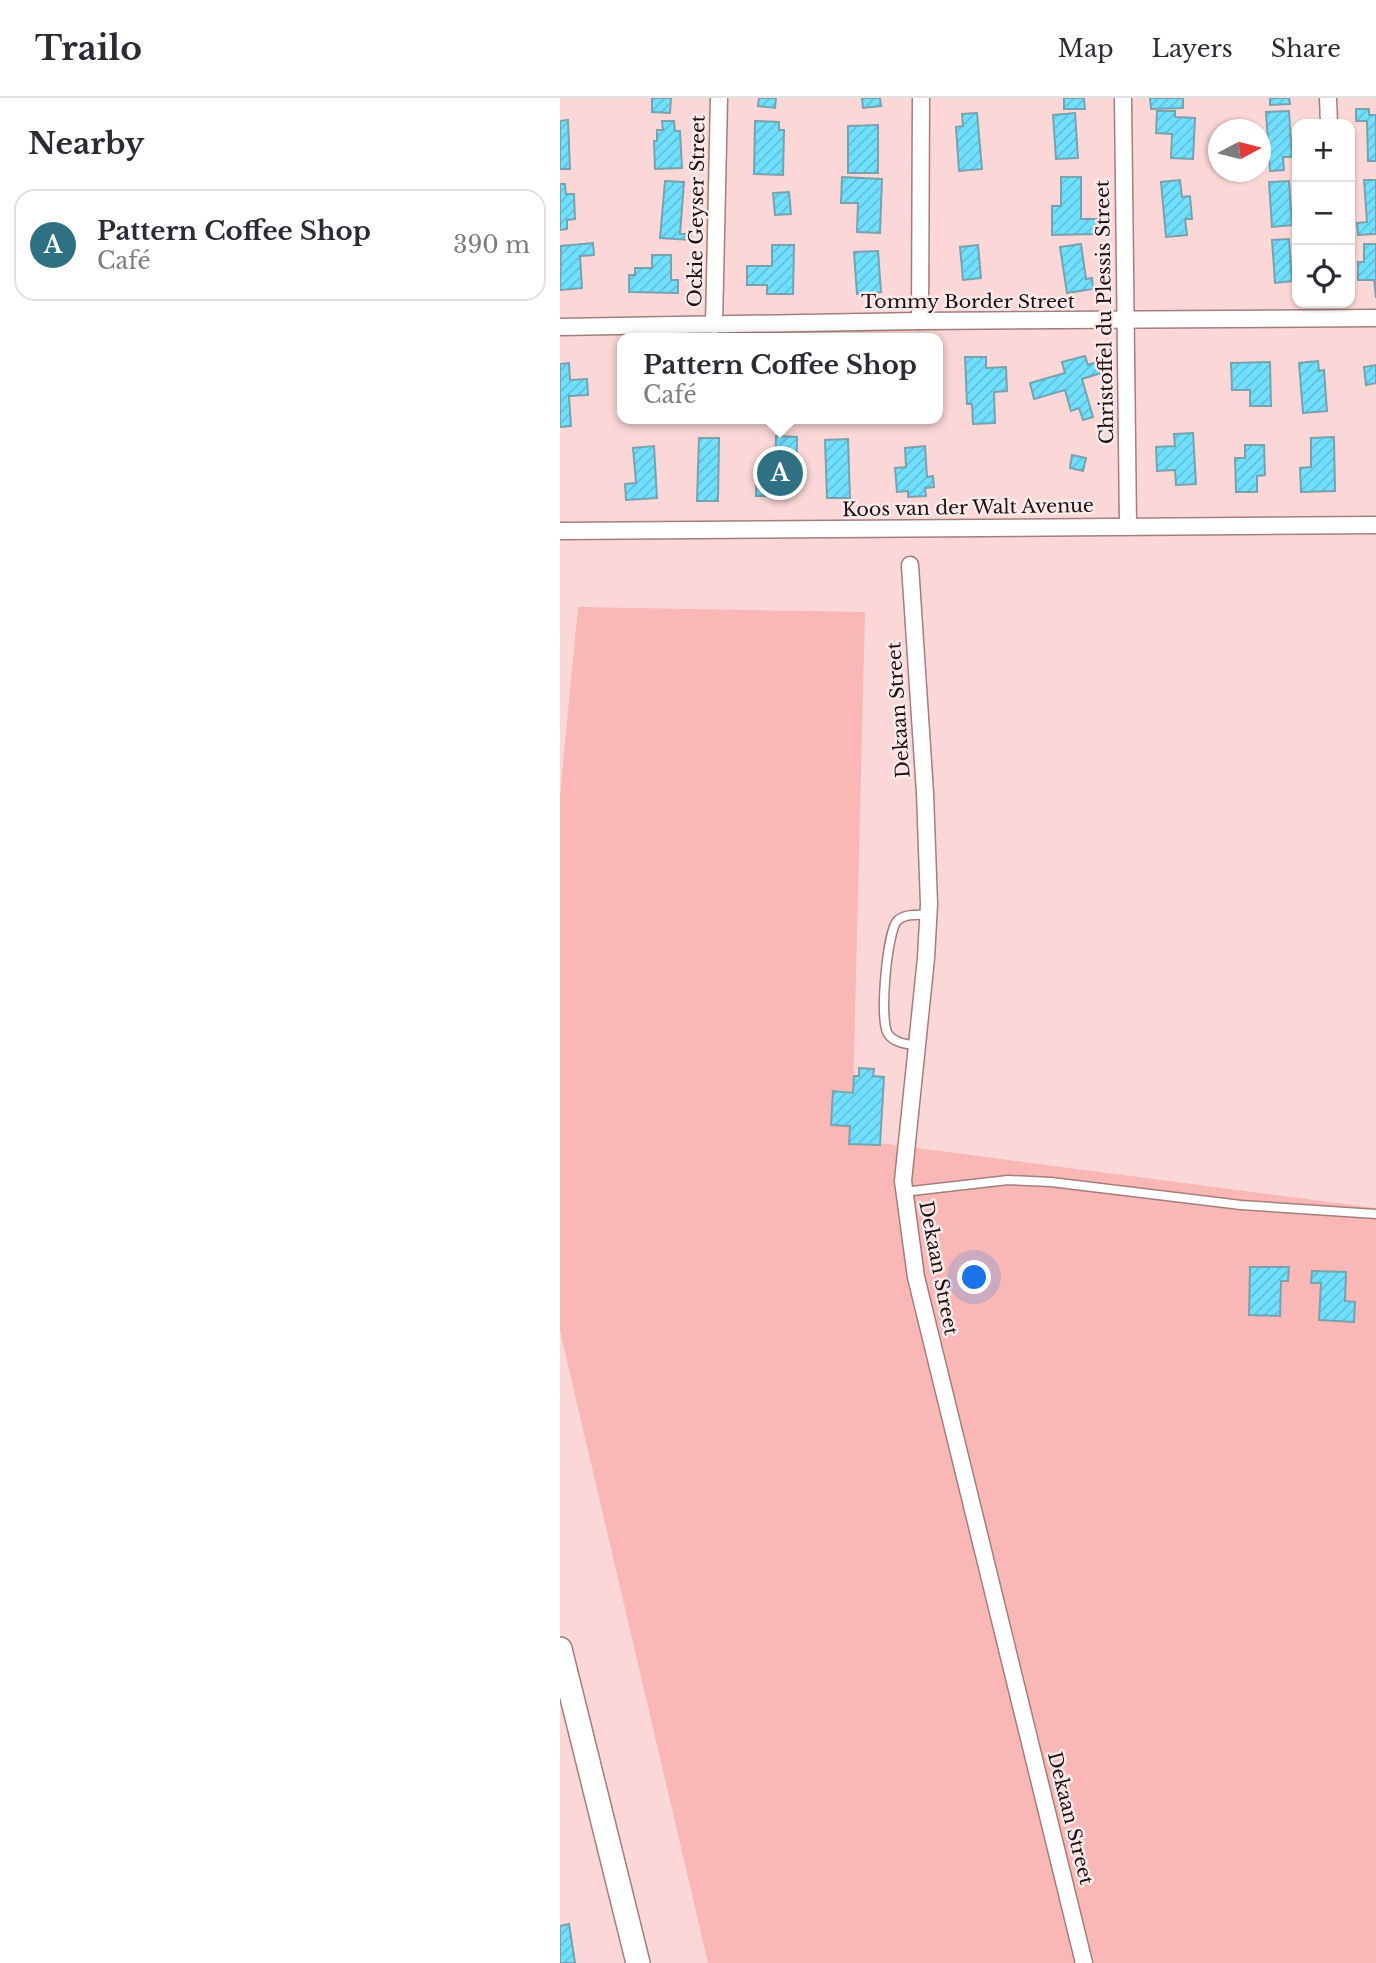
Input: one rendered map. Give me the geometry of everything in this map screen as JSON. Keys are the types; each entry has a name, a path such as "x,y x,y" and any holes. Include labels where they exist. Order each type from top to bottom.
{"street":[{"name":"Ockie Geyser Street","path":"715,325 719,98"},
{"path":"919,321 921,98"},
{"name":"Christoffel du Plessis Street","path":"1123,98 1128,526"},
{"path":"1328,98 1329,119"},
{"name":"Tommy Border Street","path":"560,327 919,321 1124,321 1330,311 1376,318"},
{"name":"Koos van der Walt Avenue","path":"560,531 1128,526 1265,528 1376,525"},
{"name":"Dekaan Street","path":"910,565 926,804 929,915 903,1192 916,1278 1084,1963"},
{"path":"560,1649 638,1963"}],"lane":[{"path":"918,1046 896,1041 889,1036 885,1027 883,1016 886,972 894,927 899,919 906,915 929,915"},
{"path":"903,1192 1008,1180 1051,1182 1241,1205 1376,1214"}],"shaded area":[{"path":"578,607 865,612 853,1097 864,1141 1376,1208 1376,1963 708,1963 560,1331 560,795"}],"building":[{"path":"652,98 671,98 670,113 652,112"},
{"path":"759,98 776,98 775,108 758,106"},
{"path":"862,98 880,98 881,106 863,108"},
{"path":"1064,98 1084,98 1085,109 1064,109"},
{"path":"1150,98 1183,98 1183,108 1151,109"},
{"path":"1270,98 1289,98 1290,104 1270,105"},
{"path":"1356,109 1369,109 1369,115 1376,115 1376,161 1368,161 1367,121 1356,121"},
{"path":"1157,111 1175,111 1175,117 1195,118 1193,159 1171,158 1172,134 1156,133"},
{"path":"1289,111 1292,157 1283,157 1284,170 1271,171 1271,119 1266,119 1266,112"},
{"path":"977,113 982,169 959,171 956,127 963,126 962,114"},
{"path":"1075,113 1078,158 1056,159 1053,115"},
{"path":"568,120 570,169 560,169 560,121"},
{"path":"662,121 674,121 675,131 680,131 682,168 655,169 654,141 657,141 657,130 663,130"},
{"path":"755,121 779,122 779,130 784,130 783,175 754,174"},
{"path":"878,125 878,173 848,173 848,126"},
{"path":"842,177 882,179 880,233 857,232 858,203 841,203"},
{"path":"1061,177 1081,177 1081,219 1099,219 1099,234 1052,235 1052,206 1061,206"},
{"path":"1180,180 1182,197 1190,196 1192,219 1185,219 1187,235 1166,237 1161,182"},
{"path":"1364,180 1376,180 1376,234 1358,235 1357,223 1367,222"},
{"path":"665,181 684,182 680,234 691,234 691,240 660,238"},
{"path":"1289,181 1292,225 1272,227 1271,182"},
{"path":"560,184 565,184 566,194 574,194 575,219 567,220 567,229 560,230"},
{"path":"789,192 791,214 775,215 773,193"},
{"path":"1289,239 1292,281 1275,283 1272,240"},
{"path":"593,243 594,255 580,256 582,288 560,290 561,246"},
{"path":"1081,244 1086,279 1092,278 1093,289 1067,293 1060,247"},
{"path":"1364,244 1376,244 1376,298 1374,280 1358,280 1358,262 1364,262"},
{"path":"772,245 794,245 793,294 767,294 767,285 747,285 747,266 772,266"},
{"path":"978,245 981,278 963,280 960,247"},
{"path":"878,251 881,292 857,294 854,252"},
{"path":"652,255 671,255 671,280 678,280 678,293 629,292 629,275 635,275 635,268 652,268"},
{"path":"1085,356 1088,365 1097,362 1101,373 1082,379 1093,417 1083,420 1079,408 1071,411 1065,390 1034,399 1030,383 1065,373 1062,362"},
{"path":"965,357 986,357 986,368 1006,367 1007,391 994,392 995,423 973,424 972,404 967,404"},
{"path":"1318,361 1319,371 1324,370 1327,411 1303,413 1299,363"},
{"path":"1270,362 1271,406 1250,406 1250,390 1232,390 1231,363"},
{"path":"569,363 570,380 587,379 588,395 569,396 571,426 560,427 560,364"},
{"path":"1376,365 1376,383 1366,385 1364,367"},
{"path":"1193,433 1196,484 1176,485 1175,470 1157,471 1156,447 1175,446 1174,434"},
{"path":"776,436 797,437 796,490 775,489 775,496 756,496 757,467 775,467"},
{"path":"1334,437 1335,491 1301,492 1300,468 1311,467 1311,438"},
{"path":"699,438 719,438 718,501 697,501"},
{"path":"848,439 850,498 827,498 825,440"},
{"path":"1245,445 1264,445 1265,475 1257,476 1257,492 1236,492 1235,458 1245,458"},
{"path":"654,446 657,498 626,500 625,484 636,483 633,448"},
{"path":"925,446 927,477 933,476 934,487 925,488 926,496 908,497 908,491 897,492 895,468 906,467 905,448"},
{"path":"1072,455 1086,458 1083,471 1070,468"},
{"path":"859,1068 874,1069 873,1076 884,1077 880,1145 849,1144 850,1126 831,1125 833,1091 853,1093 854,1076 859,1076"},
{"path":"1250,1267 1289,1267 1288,1281 1281,1281 1280,1316 1249,1315"},
{"path":"1312,1271 1346,1272 1345,1301 1355,1302 1354,1322 1319,1320 1321,1283 1311,1283"},
{"path":"569,1924 575,1963 560,1963 560,1926"}],"place":[{"name":"Pattern Coffee Shop","path":"780,473"}]}
